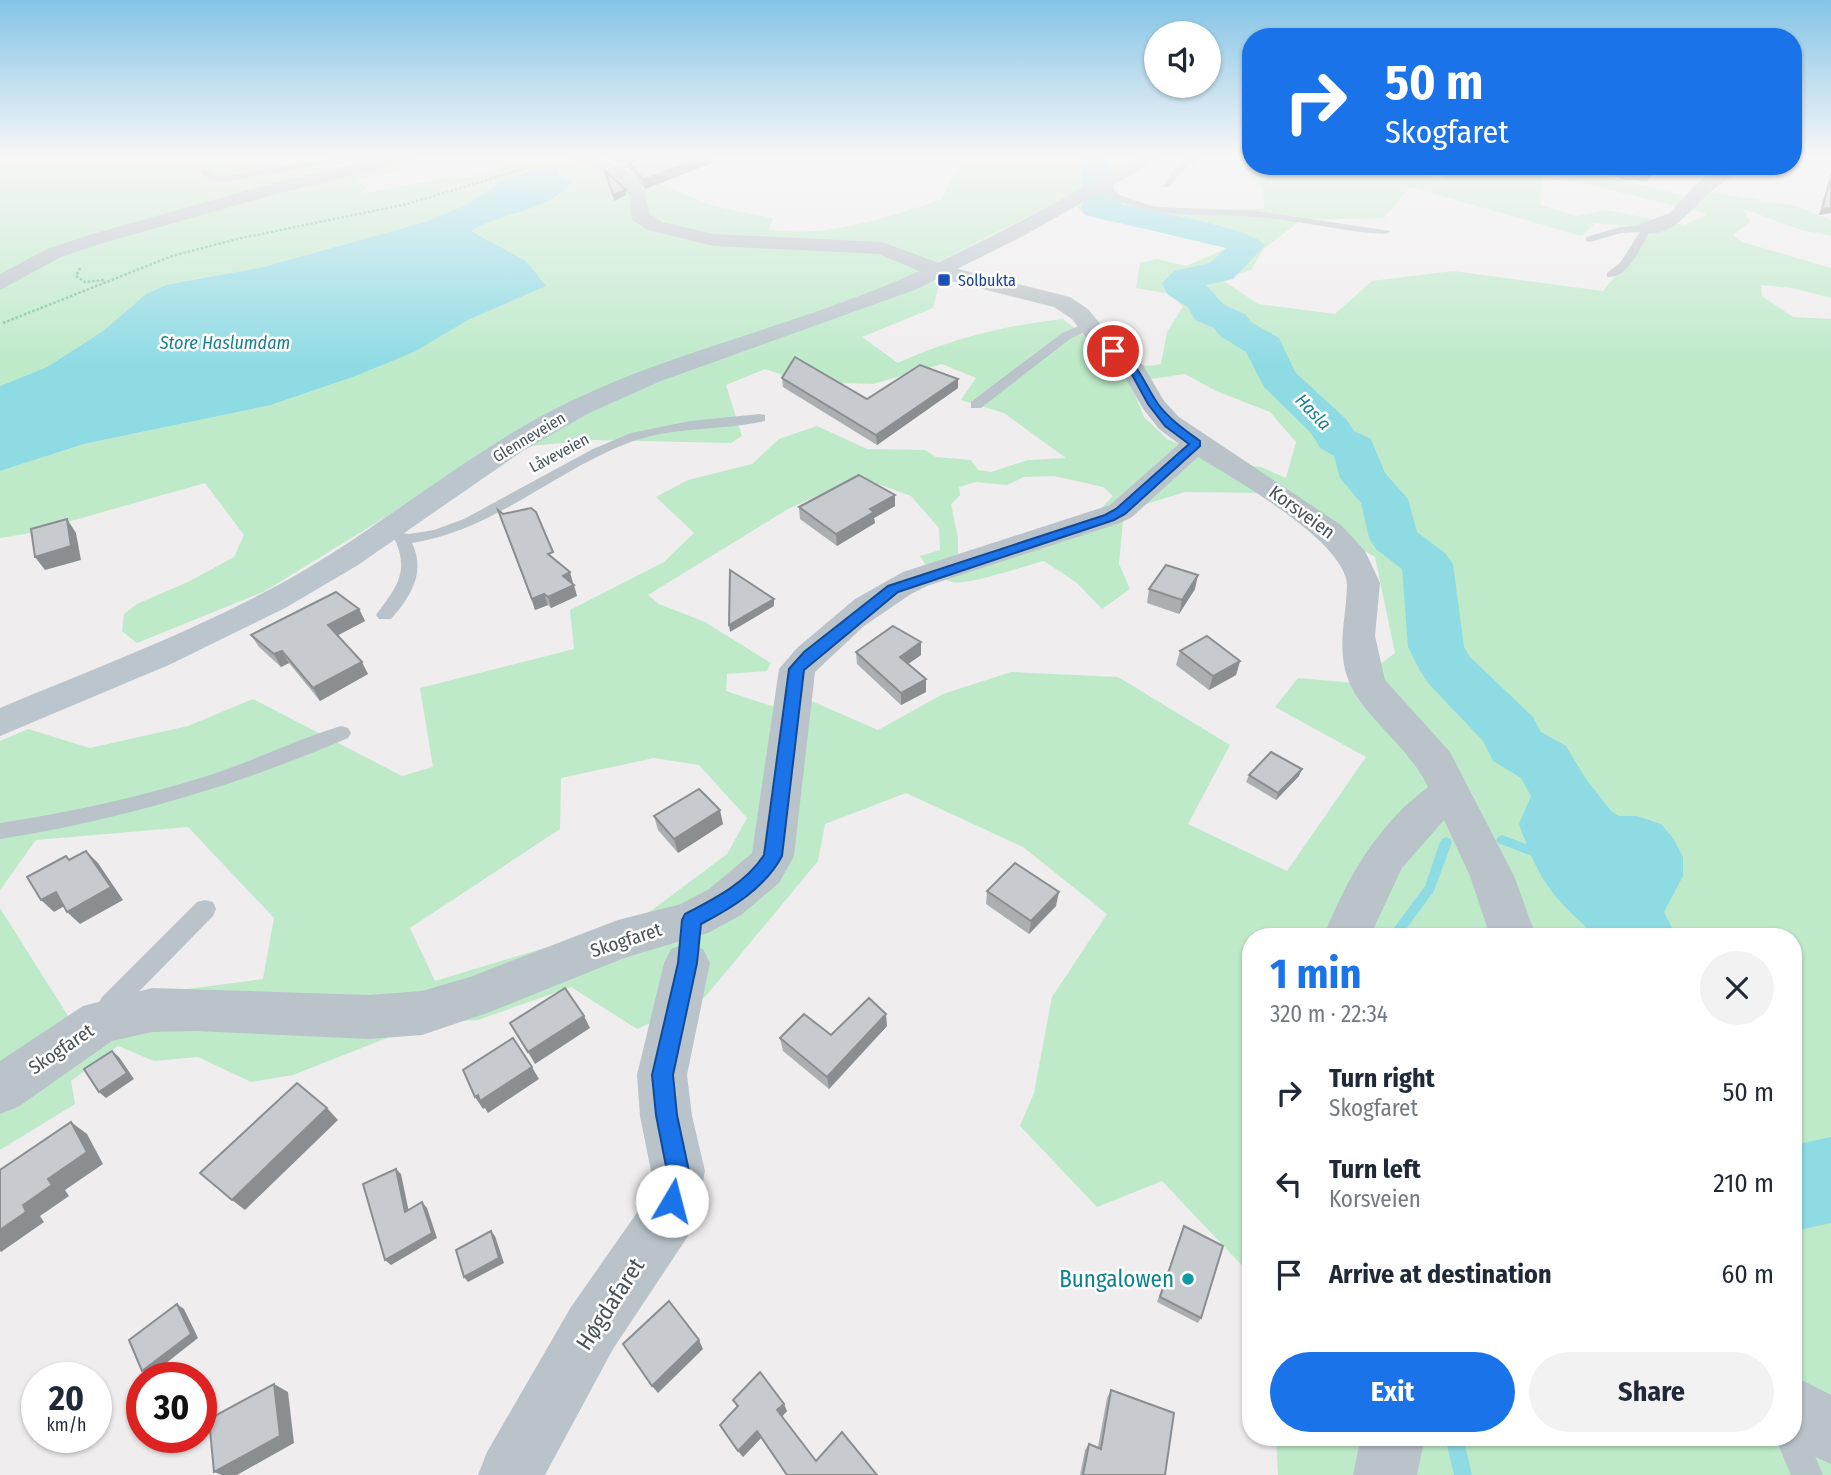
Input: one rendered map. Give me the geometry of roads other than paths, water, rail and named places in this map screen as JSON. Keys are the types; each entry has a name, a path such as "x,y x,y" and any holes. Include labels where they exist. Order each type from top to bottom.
{"main road":[{"name":"Glenneveien","path":"0,723 244,616 393,536 536,429 583,406 669,370 872,299 939,271 1026,225"}],"street":[{"path":"0,283 54,253 145,225"},
{"name":"Korsveien","path":"653,225 730,242 875,247 895,252 939,271 1062,302 1080,314 1088,327 1134,370 1153,404 1169,423 1196,444 1255,479 1330,532 1349,551 1364,583 1359,636 1368,684 1436,762 1492,876 1510,928"},
{"path":"1647,228 1656,225"},
{"name":"Skogfaret","path":"0,1090 100,1022 152,1010 196,1009 369,1017 422,1013 473,997 618,940 690,942 725,902 764,871 773,856 797,669 809,655 893,589 915,579 1071,531 1121,511 1196,444"},
{"path":"1350,928 1361,900 1389,850 1403,833 1451,792"},
{"name":"Høgdafaret","path":"510,1475 592,1328 668,1216 678,1171 666,1115 662,1075 690,942"},
{"path":"1802,1412 1831,1432"},
{"path":"1385,1475 1391,1446"}],"lane":[{"path":"1317,225 1386,231"},
{"path":"1590,239 1620,230 1647,228"},
{"path":"1611,275 1624,265 1647,228"},
{"path":"976,405 1066,335 1088,327"},
{"name":"Låveveien","path":"393,536 446,534 467,526 547,479 621,441 722,422 760,418"},
{"path":"385,615 408,587 412,559 393,536"},
{"path":"0,831 85,816 181,792 300,751 341,733"},
{"path":"100,1022 110,1004 205,909"},
{"path":"1795,1446 1807,1475"}],"water":[{"name":"Store Haslumdam","path":"415,225 483,225 471,231 526,261 546,286 468,320 414,352 353,377 271,405 84,444 0,471 0,386 47,367 103,331 146,294 166,285 263,267"}],"waterway":[{"name":"Hasla","path":"1165,225 1225,236 1248,245 1221,272 1186,278 1180,283 1181,287 1198,296 1208,312 1232,322 1233,328 1265,346 1278,378 1331,428 1336,439 1355,449 1363,478 1384,499 1394,538 1427,564 1436,647 1448,669 1511,732 1515,745 1544,762 1563,796"},
{"name":"Hasla","path":"1563,796 1588,829 1606,842 1637,843 1649,857 1648,876 1625,916"},
{"name":"Hasla","path":"1563,796 1552,824 1568,863 1577,877 1633,928"},
{"path":"1502,840 1545,856 1563,853"},
{"path":"1400,928 1430,888 1446,842"},
{"name":"Hasla","path":"1802,1186 1831,1180"},
{"path":"1456,1446 1463,1475"}],"place":[{"name":"Solbukta","path":"944,280"},
{"name":"Bungalowen","path":"1188,1279"}]}
